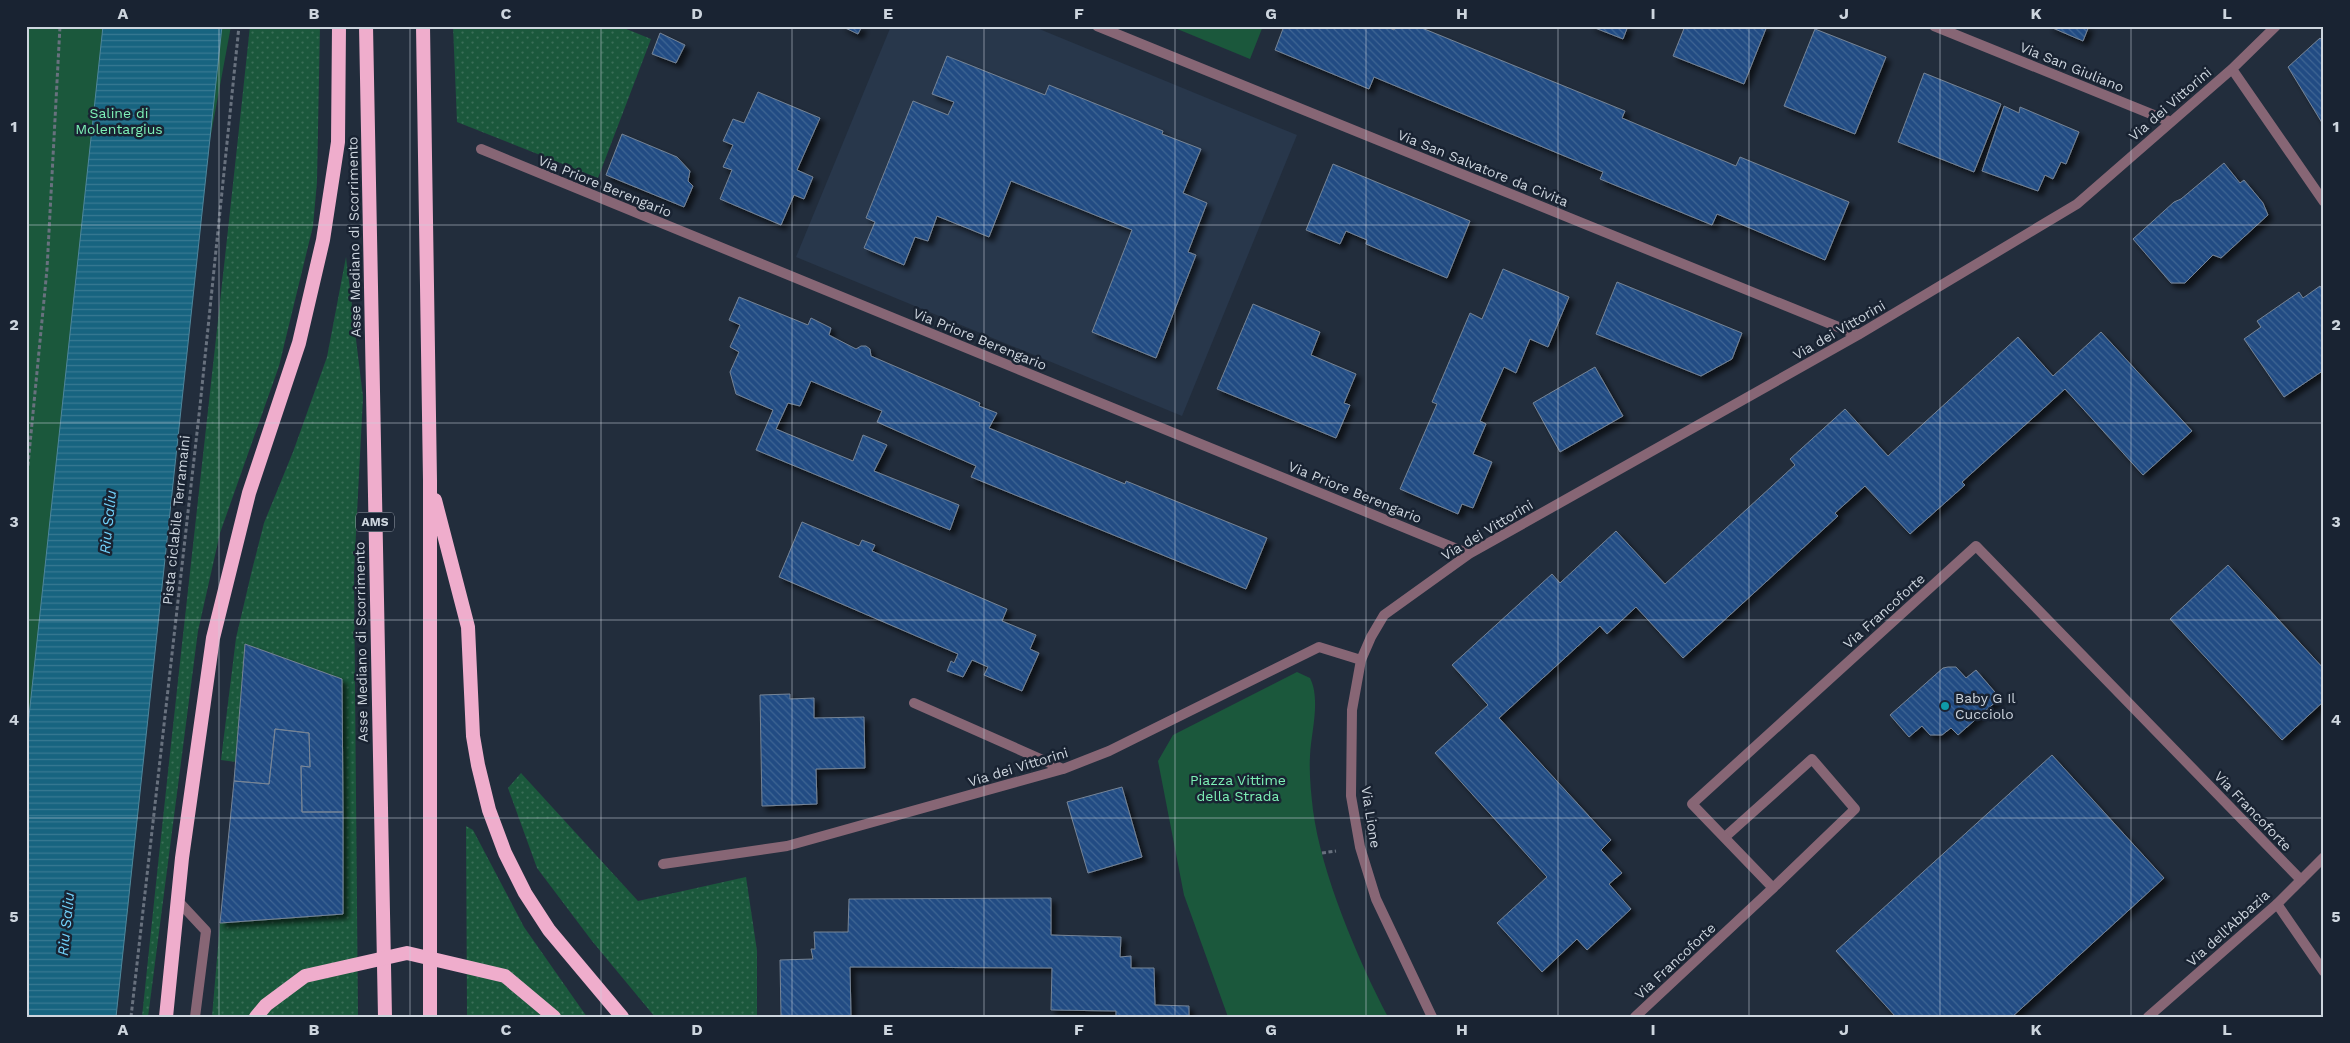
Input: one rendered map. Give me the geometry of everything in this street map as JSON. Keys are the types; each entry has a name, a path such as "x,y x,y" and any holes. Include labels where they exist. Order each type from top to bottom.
{"highway":[{"path":"166,1017 178,901 214,638 249,493 299,343 323,240 338,142 338,26"},
{"name":"Asse Mediano di Scorrimento","path":"366,26 385,1017"},
{"path":"423,26 430,480 430,1017"},
{"path":"430,480 468,627 473,736 489,810 505,853 525,893 549,930 622,1017"},
{"path":"256,1017 266,1005 305,976 408,953 505,976 554,1017"}],"street":[{"name":"Via San Salvatore da Civita","path":"1097,26 1858,335"},
{"name":"Via San Giuliano","path":"1934,26 2171,122"},
{"name":"Via dei Vittorini","path":"1384,615 1469,554 1858,335 2077,204 2232,69 2276,26"},
{"path":"2232,69 2324,202"},
{"name":"Via Priore Berengario","path":"481,150 1469,554"},
{"name":"Via Francoforte","path":"1635,1017 1773,888 1692,804 1976,546 2301,880"},
{"name":"Via Lione","path":"1384,615 1371,637 1361,660 1352,710 1351,786 1360,848 1376,899 1432,1017"},
{"name":"Via dei Vittorini","path":"663,864 787,846 1063,769 1109,751 1319,647 1361,660"},
{"path":"914,703 1063,769"},
{"path":"1725,837 1812,759 1855,809 1773,888"},
{"name":"Via dell'Abbazia","path":"2148,1017 2277,904 2324,857"},
{"path":"178,901 206,931 195,1017"},
{"path":"2277,904 2324,972"}],"path":[{"path":"26,485 47,269 60,26"},
{"name":"Pista ciclabile Terramaini","path":"131,1017 198,426 239,26"}],"shaded area":[{"path":"891,26 1032,26 1297,135 1182,416 796,257"}],"green space":[{"name":"Saline di Molentargius","path":"26,26 231,26 209,145 149,655 139,804 116,1017 26,1017"},
{"path":"250,26 320,26 317,182 313,226 279,366 220,533 198,631 148,1017 142,1017 168,769"},
{"path":"453,26 619,26 651,39 598,178 457,122"},
{"path":"1170,26 1263,26 1250,59"},
{"path":"346,257 363,397 354,572 358,1017 212,1017 220,923 343,914 341,679 245,644 236,762 221,760 236,638 252,570 264,523 293,452 327,357"},
{"name":"Piazza Vittime della Strada","path":"1297,672 1310,678 1315,696 1310,776 1317,835 1342,916 1388,1017 1228,1017 1184,895 1158,761 1173,735"},
{"path":"521,773 638,901 746,877 757,951 757,1017 655,1017 592,941 537,868 508,788"},
{"path":"466,826 473,830 524,927 587,1017 467,1017"}],"water":[{"name":"Saline di Molentargius","path":"103,26 222,26 116,1017 26,1017 26,744"}],"building":[{"path":"841,26 862,26 858,34"},
{"path":"1284,26 1385,26 1394,30 1395,26 1417,26 1625,111 1622,118 1736,166 1740,157 1849,202 1825,260 1717,214 1712,225 1600,179 1603,172 1374,77 1369,89 1275,50"},
{"path":"1590,26 1628,26 1623,39"},
{"path":"1685,26 1767,26 1744,84 1673,56"},
{"path":"2048,26 2089,26 2083,41"},
{"path":"1815,29 1886,57 1855,134 1784,106"},
{"path":"660,33 685,45 676,63 652,54"},
{"path":"2320,38 2324,42 2324,126 2288,67"},
{"path":"947,56 1045,95 1049,85 1163,131 1162,134 1201,149 1183,193 1207,203 1188,252 1196,255 1156,358 1092,332 1132,230 1011,181 989,237 937,216 928,241 915,237 904,265 864,248 875,222 866,218 913,101 948,115 954,102 932,94"},
{"path":"1924,73 2001,104 1974,172 1898,142"},
{"path":"758,92 820,118 797,170 813,177 804,199 794,195 781,225 720,199 732,170 723,167 733,145 723,141 733,119 744,123"},
{"path":"2004,106 2019,113 2020,107 2079,132 2066,164 2061,162 2053,179 2045,175 2038,191 1982,171"},
{"path":"622,134 677,157 690,171 688,181 693,186 684,207 606,175"},
{"path":"2224,163 2240,183 2244,180 2263,203 2268,215 2221,258 2213,255 2185,283 2171,283 2133,239 2174,202 2181,199"},
{"path":"1333,164 1470,221 1447,278 1366,244 1367,240 1346,231 1340,244 1306,230"},
{"path":"1503,269 1569,297 1548,347 1530,339 1516,373 1504,367 1480,421 1486,424 1473,454 1492,462 1473,508 1462,504 1458,514 1400,489 1437,404 1432,402 1470,313 1482,319"},
{"path":"1617,282 1742,333 1732,359 1701,376 1596,334"},
{"path":"2320,286 2324,291 2324,370 2284,397 2244,339 2261,327 2257,321 2299,292 2303,298"},
{"path":"739,297 808,325 811,318 831,328 829,335 856,349 866,346 870,349 871,356 980,403 979,406 997,413 989,428 1125,484 1126,481 1267,538 1246,589 971,477 976,466 877,422 882,411 811,381 800,406 788,403 776,429 853,461 863,435 887,445 874,471 959,505 950,530 756,450 773,410 736,394 730,372 739,352 730,347 740,325 729,320"},
{"path":"1253,304 1320,332 1311,355 1356,374 1344,403 1350,405 1336,438 1217,389"},
{"path":"2101,332 2192,431 2143,475 2065,389 1962,482 1965,485 1910,534 1865,486 1835,513 1838,516 1683,658 1636,607 1607,634 1600,626 1499,718 1611,840 1601,850 1622,873 1609,884 1631,909 1587,950 1577,939 1542,972 1497,923 1547,877 1435,753 1488,705 1452,665 1552,574 1560,583 1616,531 1665,584 1795,465 1790,459 1845,409 1888,456 2018,337 2053,376"},
{"path":"1595,367 1623,416 1560,452 1533,403"},
{"path":"802,522 859,546 862,540 875,545 872,551 1007,609 1002,621 1036,635 1030,649 1039,653 1022,691 984,675 988,667 972,660 963,677 947,671 951,661 954,663 958,654 779,577"},
{"path":"2228,565 2324,669 2324,701 2282,740 2170,619"},
{"path":"245,644 342,679 343,812 302,812 301,766 310,767 309,733 275,729 269,784 234,781"},
{"name":"Baby G Il Cucciolo","path":"1956,667 1966,678 1976,670 2000,698 1958,735 1951,728 1942,735 1930,735 1922,726 1909,737 1890,715 1943,668"},
{"path":"790,694 790,699 814,698 814,718 864,717 865,768 816,769 817,804 762,806 760,695"},
{"path":"275,729 309,733 310,767 301,766 302,812 343,812 343,914 220,923 234,781 269,784"},
{"path":"2052,755 2164,878 2012,1017 1896,1017 1836,951"},
{"path":"1122,787 1142,857 1088,873 1067,802"},
{"path":"1051,898 1051,935 1121,937 1120,957 1131,956 1131,968 1154,968 1155,1005 1189,1006 1189,1017 1116,1017 1116,1011 1051,1010 1052,968 850,967 851,1017 781,1017 780,960 813,959 811,949 815,949 814,932 848,932 849,899"}],"place":[{"name":"Baby G Il Cucciolo","path":"1945,706"}],"water label":[{"name":"Riu Saliu","path":"108,522"},
{"name":"Riu Saliu","path":"66,924"}]}
